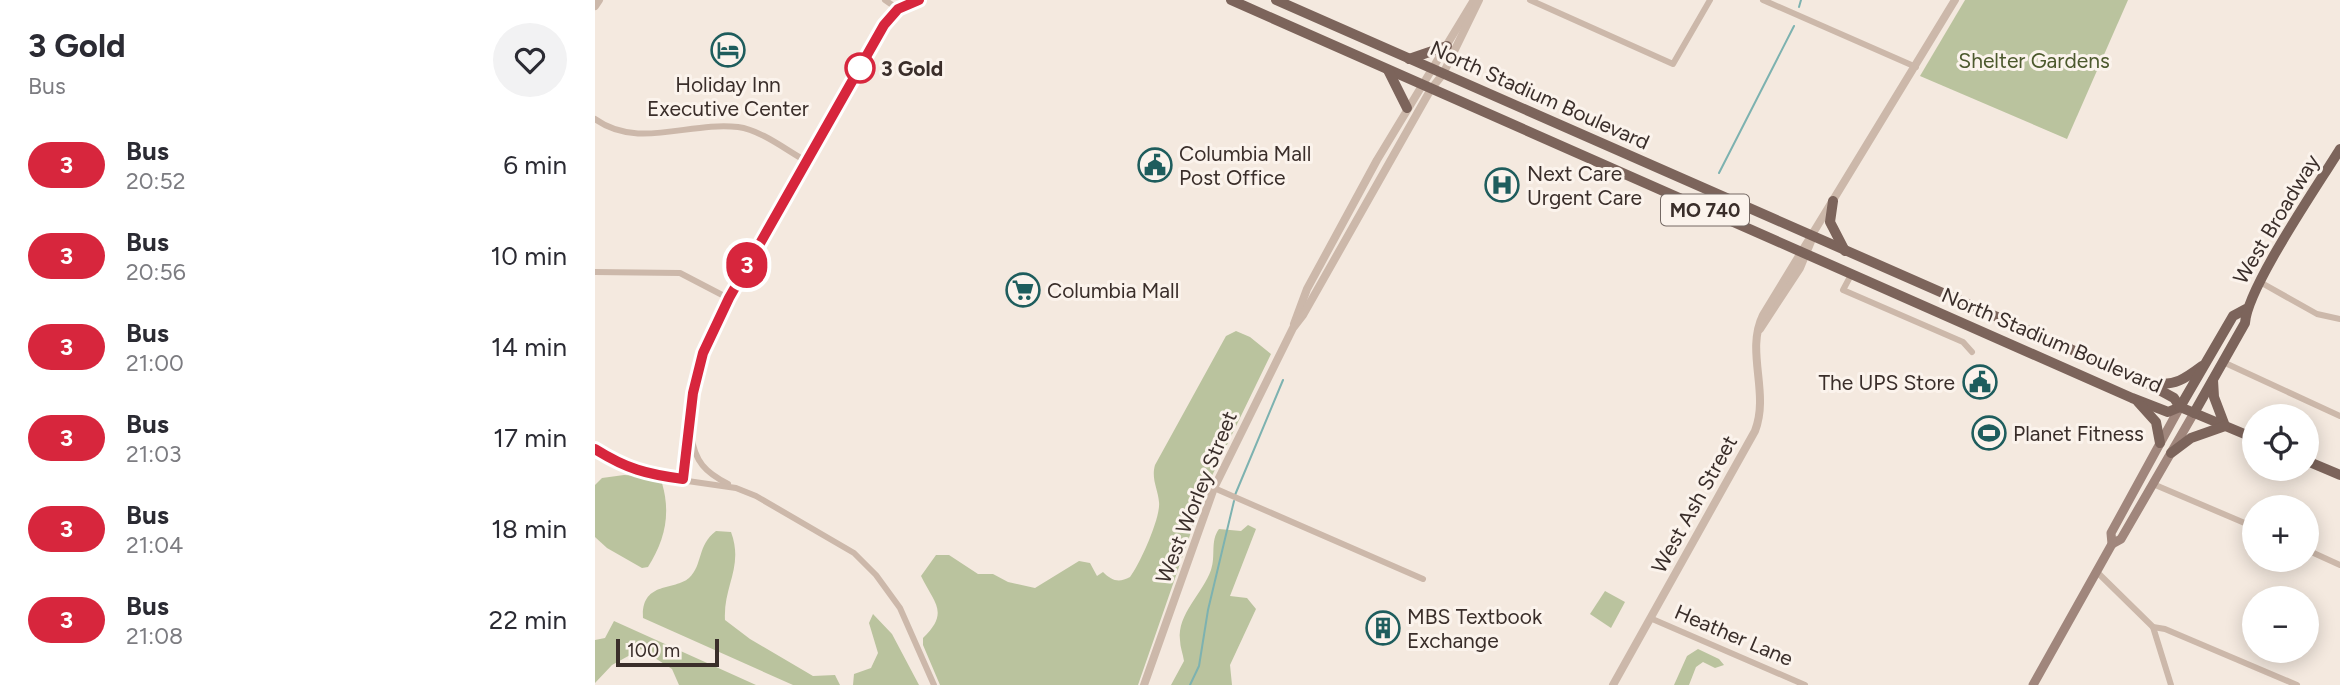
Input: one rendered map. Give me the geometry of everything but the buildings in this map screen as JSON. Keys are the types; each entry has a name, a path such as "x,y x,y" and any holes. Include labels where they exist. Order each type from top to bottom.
{"main road":[{"name":"North Stadium Boulevard","path":"1231,0 2132,398 2168,412 2180,407 2174,398 2143,381 1276,0"},
{"path":"1409,59 1447,46"},
{"path":"1388,70 1407,108"},
{"name":"West Broadway","path":"2112,544 2122,539 2245,323 2246,309 2260,282 2340,149"},
{"path":"1833,201 1830,222 1846,251"},
{"name":"West Broadway","path":"2033,685 2112,544 2111,533 2180,407 2233,316 2246,309"},
{"path":"2143,381 2168,386 2206,364"},
{"path":"2171,453 2191,438 2225,426 2214,397 2213,379"},
{"path":"2132,398 2156,422 2160,443"},
{"name":"MO 740","path":"2180,407 2242,433"},
{"path":"2319,466 2340,475"}],"street":[{"path":"595,6 599,0"},
{"path":"885,0 898,9"},
{"path":"683,479 693,393 703,353 729,298 884,25 902,0"},
{"path":"898,9 919,0"},
{"name":"West Worley Street","path":"1439,72 1447,46 1474,0"},
{"name":"West Worley Street","path":"1144,685 1214,488 1293,328 1307,289 1407,108 1439,72 1479,0"},
{"path":"1530,0 1672,64 1710,0"},
{"path":"1763,0 1916,67"},
{"name":"West Ash Street","path":"1613,685 1760,420 1763,394 1755,358 1763,315 1803,254 1955,0"},
{"name":"West Worley Street","path":"1293,328 1303,315 1426,87"},
{"path":"595,119 607,128 638,135 721,126 740,127 806,162"},
{"path":"595,272 680,273 729,298"},
{"path":"1851,275 1843,290 1963,342 1972,352"},
{"path":"2260,282 2317,314 2340,318"},
{"path":"2223,362 2340,416"},
{"path":"690,425 697,461 711,475 817,530 865,562 900,608 934,685"},
{"path":"595,449 625,468 646,475 736,488"},
{"path":"2153,484 2242,522"},
{"path":"1214,488 1423,579"},
{"path":"2319,555 2340,565"},
{"path":"2097,572 2153,627 2171,685"},
{"name":"Heather Lane","path":"1650,618 1805,685"},
{"path":"2153,627 2165,629 2298,685"}],"green space":[{"name":"Shelter Gardens","path":"1965,0 2128,0 2067,139 1920,76"},
{"path":"1236,331 1250,337 1271,354 1207,486 1138,685 940,685 923,645 923,638 938,614 921,576 936,555 949,555 978,574 993,574 1008,582 1035,588 1079,561 1090,563 1097,576 1103,572 1116,580 1130,577 1144,552 1157,518 1159,502 1154,479 1155,465 1226,336"},
{"path":"641,476 662,483 665,494 665,526 659,547 648,567 642,568 607,548 595,537 595,485 602,478"},
{"path":"1248,525 1256,529 1230,596 1247,598 1256,609 1230,665 1232,685 1171,685 1184,661 1180,640 1182,621 1211,570 1216,534 1219,529 1241,531"},
{"path":"716,531 731,532 734,544 734,566 725,620 750,639 813,676 835,675 840,685 793,685 643,618 647,598 660,589 689,578 706,542"},
{"path":"1605,591 1625,602 1611,628 1590,614"},
{"path":"873,614 892,634 919,685 853,685 854,674 871,668 878,653 869,623"},
{"path":"614,621 756,685 679,685 672,669 641,649 612,665 595,683 595,640 605,638"},
{"path":"1698,649 1719,659 1724,665 1715,668 1703,662 1696,667 1689,685 1674,685 1687,656"}],"waterway":[{"path":"1799,7 1801,0"},
{"path":"1719,173 1794,26"},
{"path":"1235,495 1283,380"},
{"path":"1190,685 1199,666 1208,610 1234,501"}],"bus line":[{"name":"3","path":"595,449 625,468 646,475 683,479 693,393 703,353 729,298 884,25 898,9 919,0"}],"place":[{"name":"Holiday Inn Executive Center","path":"728,50"},
{"name":"3 Gold","path":"860,68"},
{"name":"Columbia Mall Post Office","path":"1155,165"},
{"name":"Next Care Urgent Care","path":"1502,185"},
{"name":"Columbia Mall","path":"1023,290"},
{"name":"The UPS Store","path":"1980,382"},
{"name":"Planet Fitness","path":"1989,433"},
{"name":"MBS Textbook Exchange","path":"1383,628"}]}
